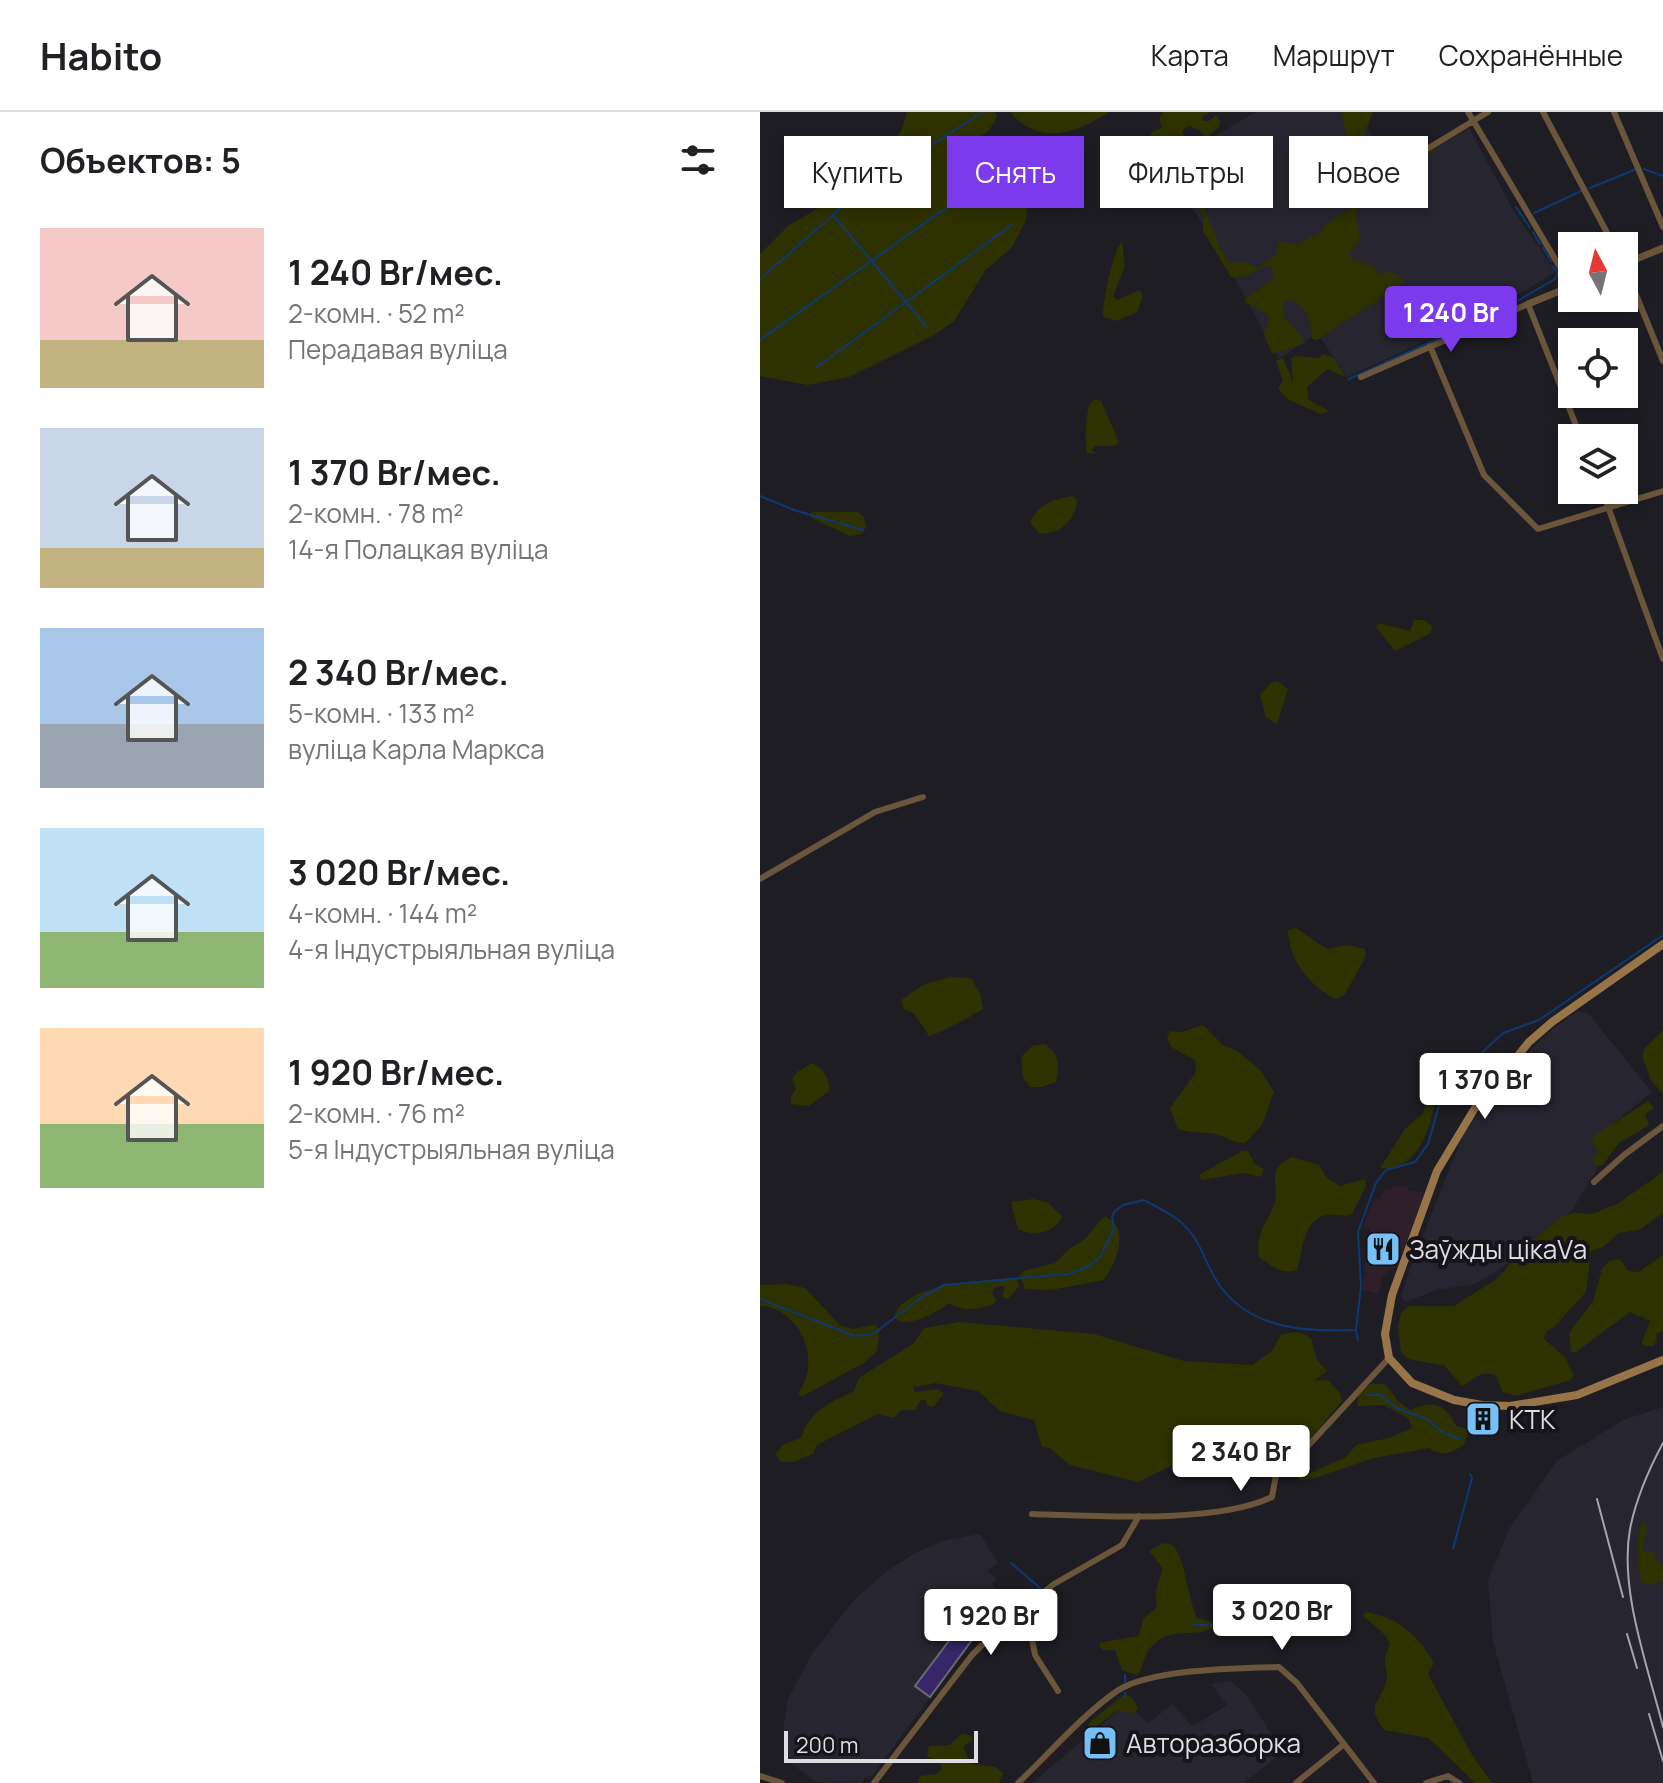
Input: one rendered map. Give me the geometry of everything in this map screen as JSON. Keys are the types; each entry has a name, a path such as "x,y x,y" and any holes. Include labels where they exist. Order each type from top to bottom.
{"main road":[{"path":"1663,944 1552,1022 1529,1042 1458,1131 1437,1171 1392,1295 1385,1334 1389,1358 1401,1374 1426,1389 1454,1400 1510,1406 1577,1395 1663,1360"}],"street":[{"path":"1468,112 1558,264"},
{"path":"1428,148 1488,112"},
{"path":"1543,112 1607,232"},
{"path":"1614,112 1663,227"},
{"path":"1638,258 1663,248"},
{"path":"1361,377 1558,291"},
{"path":"1638,299 1663,361"},
{"path":"1528,304 1575,424"},
{"path":"1430,346 1484,475 1538,529 1663,491"},
{"path":"1607,504 1663,659"},
{"path":"760,879 875,812 923,797"},
{"path":"1594,1182 1663,1126"},
{"path":"1032,1514 1139,1516 1253,1507 1272,1497 1276,1475 1282,1466 1307,1447 1389,1358"},
{"path":"874,1783 972,1655 1054,1584 1122,1545 1139,1516"},
{"path":"1026,1607 1035,1655 1058,1691"},
{"path":"1018,1783 1100,1707 1128,1686 1227,1669 1279,1667 1297,1683 1374,1783"},
{"path":"1296,1783 1343,1745"},
{"path":"760,1776 782,1783"},
{"path":"1426,1783 1448,1776 1459,1783"}],"shaded area":[{"path":"1256,112 1355,112 1372,136 1289,136 1289,208 1428,208 1428,152 1469,128 1513,210 1556,272 1489,312 1347,377 1317,333 1279,359 1212,237 1192,208 1273,208 1273,136 1215,136"},
{"path":"1577,1011 1588,1013 1652,1092 1600,1134 1598,1167 1572,1210 1540,1239 1475,1284 1437,1290 1405,1302 1401,1296 1415,1255 1462,1137 1492,1092 1519,1061"},
{"path":"1400,1186 1425,1192 1397,1267 1383,1275 1378,1294 1362,1290 1370,1229 1363,1227 1373,1199 1380,1199 1384,1190"},
{"path":"1663,1407 1663,1783 1533,1783 1493,1642 1488,1580 1509,1529 1557,1461 1623,1420"},
{"path":"980,1534 998,1563 988,1571 996,1579 991,1593 1005,1605 975,1636 872,1776 865,1777 862,1783 816,1782 785,1759 786,1734 783,1730 788,1699 813,1652 854,1600 888,1570 915,1553 946,1540"},
{"path":"1231,1681 1247,1696 1283,1752 1244,1783 1032,1783 1126,1704 1148,1723 1173,1704 1191,1725 1195,1725 1227,1705 1211,1684"}],"green space":[{"path":"907,112 995,112 997,117 982,136 947,136 947,208 1027,208 1026,220 1012,247 985,271 954,321 934,335 849,377 808,385 760,376 760,254 788,226 818,208 931,208 931,136 897,136"},
{"path":"1010,112 1109,112 1071,131 1046,133 1022,123"},
{"path":"1163,112 1210,112 1203,116 1203,121 1209,121 1216,115 1220,121 1219,127 1208,136 1189,126 1182,131 1183,136 1150,136 1162,128 1159,119"},
{"path":"1341,112 1373,112 1365,133 1367,136 1347,136"},
{"path":"1199,208 1204,208 1230,263 1244,262 1257,268 1276,255 1278,242 1297,244 1321,232 1324,225 1351,209 1358,208 1356,215 1360,241 1349,253 1351,258 1374,267 1379,274 1392,272 1404,283 1317,340 1312,339 1302,307 1291,300 1284,300 1286,318 1305,343 1272,354 1264,334 1269,319 1266,313 1246,303 1245,299 1274,278 1274,271 1270,266 1242,277 1231,277 1203,231 1203,216"},
{"path":"1122,241 1125,266 1113,296 1117,300 1140,290 1143,296 1137,312 1117,321 1103,317 1103,310 1112,266"},
{"path":"1323,354 1334,358 1346,377 1328,369 1307,387 1308,399 1329,411 1320,414 1286,398 1278,388 1283,380 1276,361 1283,358 1293,382 1291,359 1295,356 1319,358"},
{"path":"1095,399 1101,401 1119,442 1114,446 1094,446 1092,450 1097,454 1087,453 1086,442 1089,405"},
{"path":"1073,496 1077,501 1076,508 1069,521 1059,530 1039,533 1030,522 1047,503"},
{"path":"811,512 857,512 864,517 866,527 862,534 850,536 810,517"},
{"path":"1414,620 1424,620 1432,626 1431,633 1395,651 1376,627 1379,623 1410,631"},
{"path":"1278,681 1288,689 1277,724 1266,717 1260,695 1271,683"},
{"path":"1296,928 1327,949 1348,945 1365,949 1366,956 1345,994 1336,999 1318,987 1303,971 1289,941 1288,930"},
{"path":"949,977 971,978 981,996 983,1009 929,1036 914,1013 904,1009 901,1000 923,985"},
{"path":"1203,1025 1224,1046 1236,1050 1261,1071 1274,1092 1262,1125 1245,1143 1214,1134 1178,1129 1170,1108 1196,1072 1195,1060 1171,1047 1167,1037 1170,1031 1182,1032"},
{"path":"1663,1030 1663,1094 1651,1080 1642,1056 1645,1048"},
{"path":"1045,1044 1057,1060 1056,1082 1030,1087 1023,1077 1021,1057 1032,1046"},
{"path":"812,1063 825,1074 829,1091 809,1106 791,1104 796,1089 792,1080 797,1072"},
{"path":"1437,1085 1440,1086 1429,1127 1416,1152 1395,1167 1380,1168 1405,1129 1422,1115"},
{"path":"1648,1101 1654,1108 1645,1114 1649,1125 1619,1143 1602,1166 1595,1165 1592,1158 1598,1151 1592,1141 1594,1136"},
{"path":"1242,1151 1248,1151 1255,1164 1264,1169 1261,1177 1244,1173 1202,1180 1199,1175"},
{"path":"1292,1157 1319,1165 1327,1178 1340,1186 1365,1179 1366,1186 1352,1214 1326,1215 1313,1223 1305,1237 1297,1270 1286,1271 1259,1257 1258,1248 1260,1233 1275,1201 1277,1169"},
{"path":"1663,1172 1663,1213 1639,1230 1619,1233 1603,1247 1591,1251 1586,1292 1547,1331 1544,1339 1564,1356 1574,1375 1571,1380 1515,1396 1503,1392 1496,1376 1481,1375 1462,1386 1445,1366 1408,1359 1401,1352 1398,1327 1401,1313 1409,1306 1454,1306 1495,1280 1506,1270 1513,1256 1563,1216 1592,1214 1617,1204"},
{"path":"1033,1199 1047,1202 1062,1216 1049,1230 1037,1233 1018,1229 1011,1202"},
{"path":"1104,1216 1113,1221 1118,1229 1119,1246 1104,1280 1051,1290 1025,1289 1020,1276 1023,1271 1055,1263 1085,1239"},
{"path":"1663,1255 1663,1331 1656,1334 1657,1340 1653,1346 1644,1346 1642,1342 1650,1321 1630,1312 1576,1352 1571,1352 1569,1333 1593,1301 1602,1269 1609,1261 1620,1259 1628,1271 1639,1272"},
{"path":"1016,1279 1019,1286 1008,1299 1002,1297 1005,1286 994,1287 992,1294 995,1303 983,1307 966,1309 949,1303 914,1321 894,1318 900,1306 911,1297 927,1291 962,1283"},
{"path":"787,1284 805,1288 840,1325 852,1329 875,1325 880,1329 877,1351 864,1363 803,1396 798,1395 808,1366 805,1341 783,1313 760,1306 760,1285"},
{"path":"959,1322 1094,1334 1184,1361 1252,1365 1272,1351 1281,1335 1300,1333 1311,1338 1317,1360 1327,1371 1314,1381 1328,1380 1340,1393 1342,1401 1311,1438 1304,1438 1303,1432 1297,1432 1288,1445 1272,1454 1263,1449 1244,1450 1241,1444 1243,1436 1199,1445 1173,1465 1138,1482 1070,1465 1050,1448 1042,1447 1034,1420 1000,1411 978,1391 935,1383 913,1385 915,1392 938,1389 944,1394 933,1407 927,1405 926,1400 921,1400 915,1410 901,1410 894,1418 878,1414 817,1445 813,1454 793,1462 781,1462 775,1454 784,1444 801,1438 815,1414 854,1391 859,1378 913,1344 924,1328"},
{"path":"1373,1383 1386,1385 1410,1410 1425,1405 1442,1408 1456,1426 1469,1429 1464,1444 1447,1453 1429,1448 1374,1458 1299,1481 1298,1478 1346,1457 1356,1445 1389,1438 1412,1428 1409,1419 1384,1405 1357,1406 1359,1393"},
{"path":"1229,1445 1233,1452 1208,1455 1211,1465 1206,1472 1189,1467 1186,1463 1197,1450"},
{"path":"1643,1521 1647,1526 1642,1549 1648,1553 1654,1550 1654,1558 1663,1565 1663,1581 1651,1585 1642,1582 1639,1569 1638,1542"},
{"path":"1164,1543 1173,1545 1177,1552 1197,1618 1213,1622 1216,1626 1159,1640 1148,1650 1137,1675 1122,1670 1115,1650 1102,1650 1099,1646 1102,1642 1139,1636 1143,1619 1157,1606 1156,1594 1162,1570 1149,1551"},
{"path":"1365,1612 1377,1614 1406,1628 1421,1644 1434,1663 1428,1674 1471,1753 1492,1783 1475,1783 1429,1738 1384,1730 1375,1708 1385,1685 1385,1659 1390,1644 1384,1634 1363,1616"},
{"path":"1125,1694 1138,1707 1135,1713 1116,1711 1092,1730 1083,1732 1091,1721"},
{"path":"962,1734 969,1735 973,1740 963,1746 971,1764 995,1767 1003,1773 999,1783 917,1783 920,1776 937,1774 941,1770 941,1763 927,1756 929,1746 949,1745"}],"building":[{"path":"958,1629 972,1640 930,1697 915,1686"}],"waterway":[{"path":"760,279 849,198 983,112"},
{"path":"1644,169 1663,176"},
{"path":"1590,188 1634,170"},
{"path":"1534,213 1581,191"},
{"path":"760,340 947,207"},
{"path":"1516,207 1530,228"},
{"path":"833,215 927,327"},
{"path":"817,367 1013,224"},
{"path":"1533,232 1540,244"},
{"path":"1543,248 1551,261"},
{"path":"1468,325 1495,314 1555,279 1558,273 1553,266"},
{"path":"1349,379 1461,328"},
{"path":"760,496 794,510 863,530"},
{"path":"1358,1340 1356,1330 1361,1286 1358,1232 1376,1183 1386,1170 1415,1162 1428,1144 1444,1088 1503,1033 1539,1020 1663,935"},
{"path":"760,1299 855,1336 873,1334 922,1297 944,1285 1068,1274 1088,1267 1101,1256 1114,1228 1112,1217 1115,1211 1123,1205 1144,1200 1172,1215 1186,1227 1220,1286 1248,1312 1264,1320 1300,1329 1356,1330"},
{"path":"1366,1395 1381,1395 1396,1408 1427,1419 1443,1433 1460,1439"},
{"path":"1453,1549 1472,1478 1470,1474"},
{"path":"1011,1563 1040,1588"},
{"path":"1295,1619 1343,1607"},
{"path":"1226,1624 1289,1620"},
{"path":"1193,1625 1220,1625"},
{"path":"1125,1675 1125,1682"},
{"path":"1125,1693 1125,1698"}],"railway":[{"path":"1663,1443 1636,1507 1628,1553 1628,1577 1637,1628 1663,1727"},
{"path":"1597,1499 1623,1597"},
{"path":"1627,1634 1637,1668"},
{"path":"1649,1714 1663,1761"}],"place":[{"name":"Заўжды цікаVа","path":"1383,1249"},
{"name":"КТК","path":"1483,1419"},
{"name":"Авторазборка","path":"1100,1743"}]}
